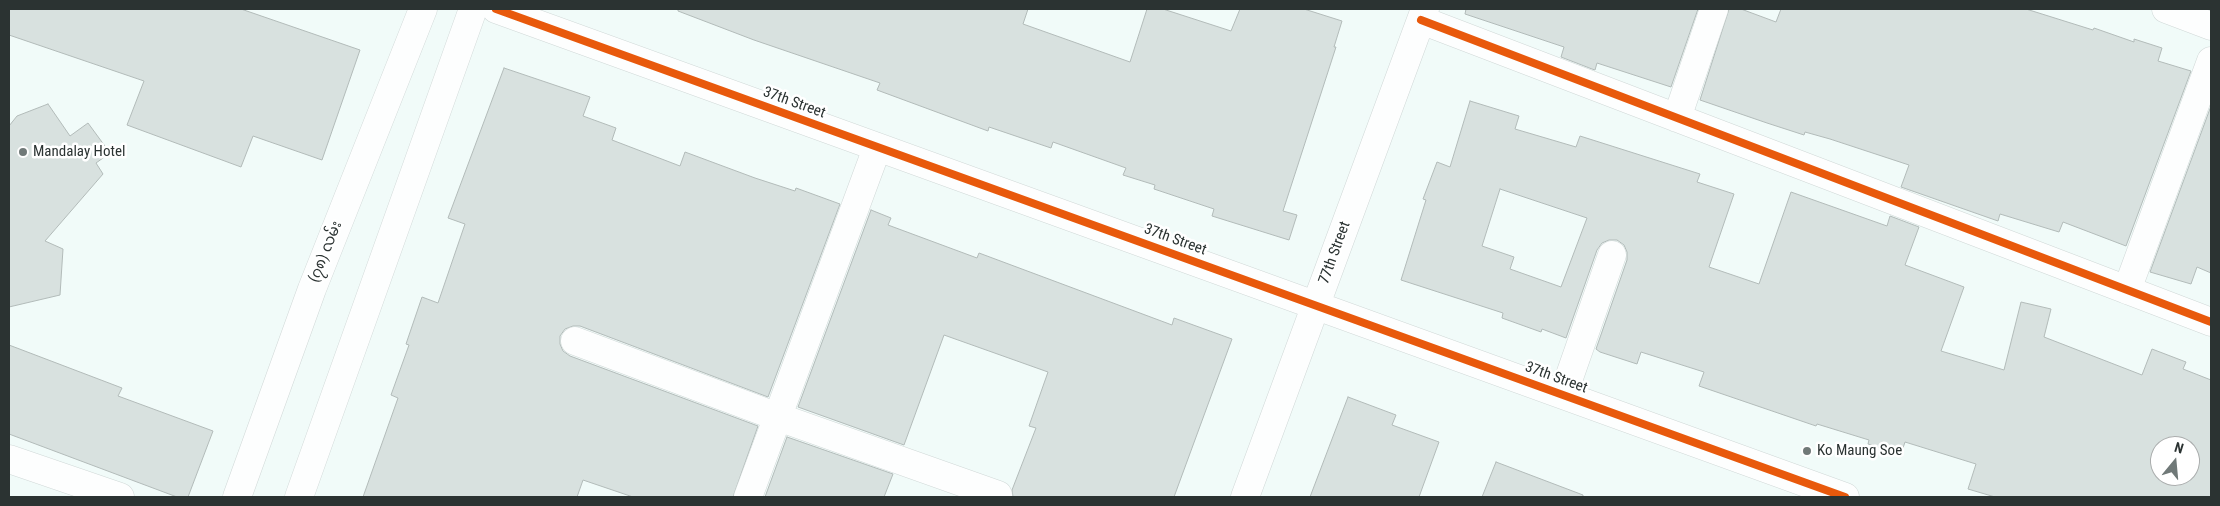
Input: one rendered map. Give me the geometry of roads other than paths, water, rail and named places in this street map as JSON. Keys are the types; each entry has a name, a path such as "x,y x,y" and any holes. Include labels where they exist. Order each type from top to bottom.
{"street":[{"name":"(၇၈) လမ်း","path":"237,497 312,289 423,9"},
{"path":"299,497 472,9"},
{"name":"37th Street","path":"496,9 1845,497"},
{"path":"1677,118 1714,9"},
{"path":"2166,9 2211,26"},
{"path":"1423,14 1677,118 2211,322"},
{"name":"77th Street","path":"1245,497 1423,14"},
{"path":"2127,290 2211,61"},
{"path":"748,497 877,148"},
{"path":"1563,395 1612,255"},
{"path":"575,341 778,417 998,495"},
{"path":"9,458 120,497"}],"place":[{"name":"Mandalay Hotel","path":"23,152"},
{"name":"Ko Maung Soe","path":"1807,451"}]}
